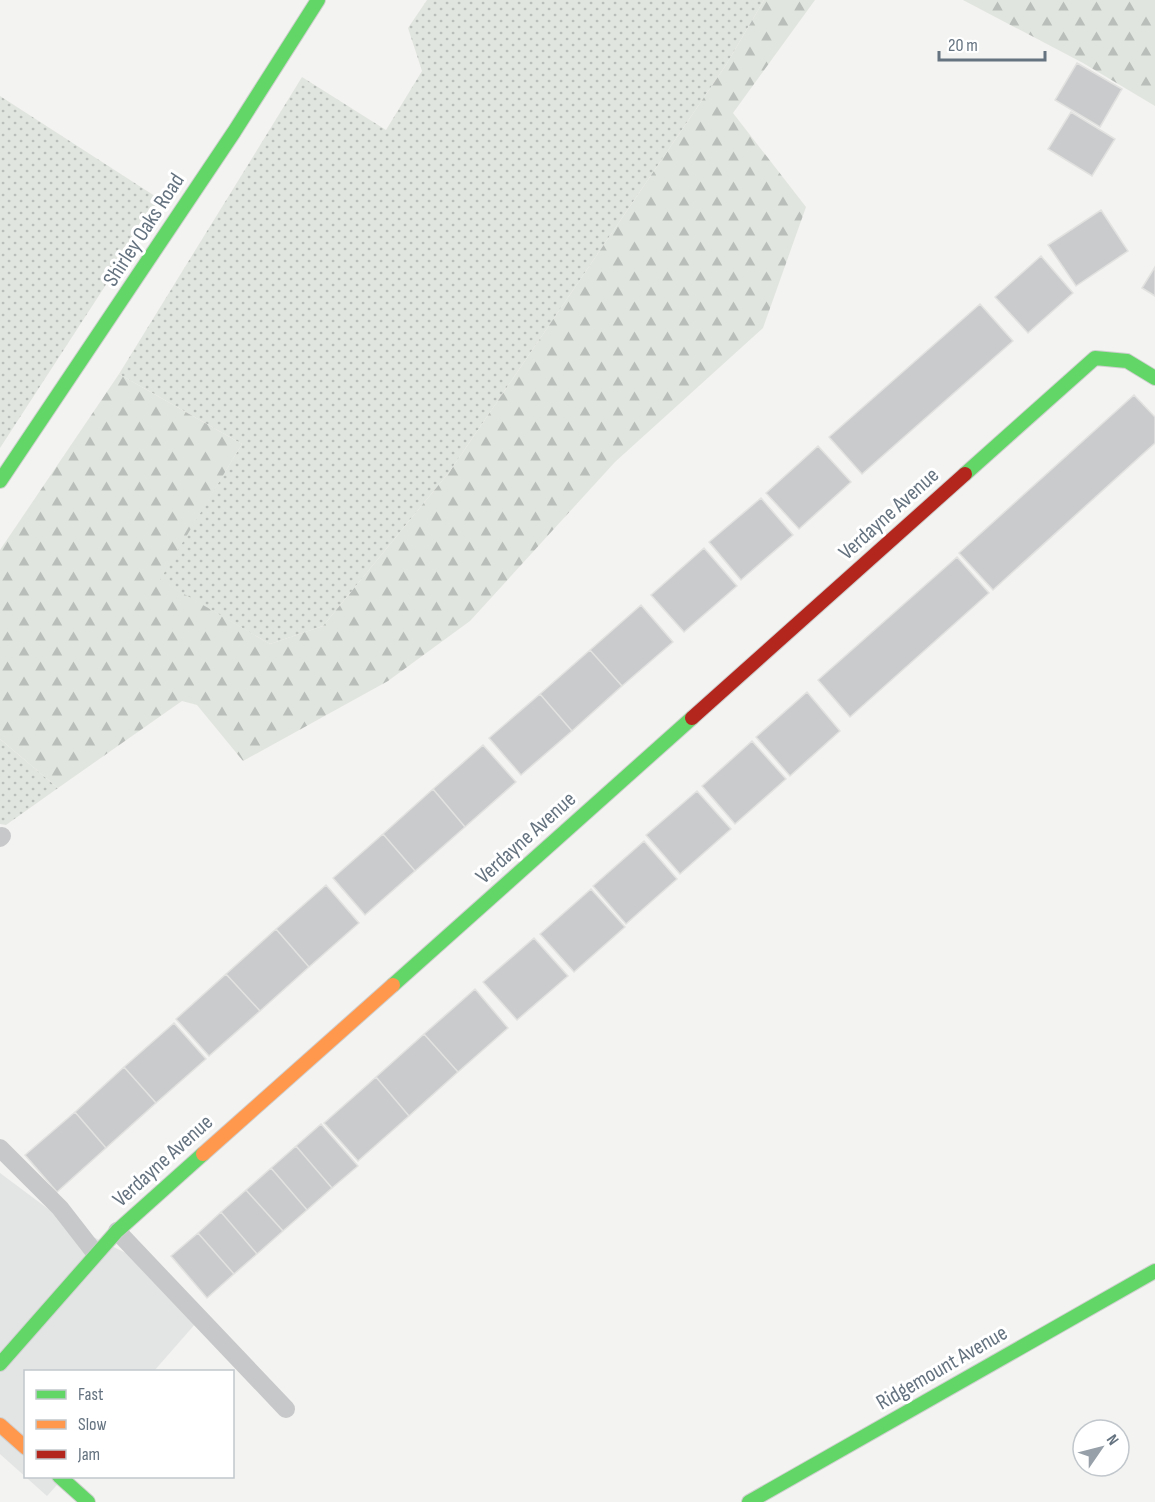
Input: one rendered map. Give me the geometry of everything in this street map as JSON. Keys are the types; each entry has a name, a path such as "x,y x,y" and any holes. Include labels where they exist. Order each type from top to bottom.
{"main road":[{"name":"Shirley Oaks Road","path":"0,481 234,132 318,0"},
{"name":"Verdayne Avenue","path":"0,1364 95,1252 117,1231 1095,358 1127,361 1155,378"},
{"name":"Ridgemount Avenue","path":"749,1502 1155,1272"},
{"path":"0,1425 24,1446"},
{"path":"61,1478 88,1502"}],"lane":[{"path":"0,1148 60,1208 95,1252"},
{"path":"117,1231 286,1409"}],"shaded area":[{"path":"0,1173 71,1226 134,1257 196,1323 155,1370 24,1370 24,1475 0,1454"},
{"path":"27,1478 63,1478 47,1496"}],"green space":[{"path":"427,0 764,0 726,65 450,471 323,626 270,644 159,580 242,444 119,374 302,77 386,130 422,71 408,28"},
{"path":"764,0 815,0 733,113 806,207 763,328 615,462 470,621 388,681 243,761 197,705 182,701 58,788 0,739 0,550 119,374 242,444 160,580 270,644 323,626 450,471 726,65"},
{"path":"963,0 1155,0 1155,106 1083,63"},
{"path":"0,96 161,200 0,448"},
{"path":"0,739 58,788 6,825 0,824"}],"building":[{"path":"1077,63 1122,89 1100,127 1055,100"},
{"path":"1071,112 1115,139 1092,176 1048,149"},
{"path":"1101,210 1128,251 1076,286 1048,245"},
{"path":"1041,256 1073,293 1028,333 995,297"},
{"path":"1155,267 1155,296 1142,288"},
{"path":"980,304 1013,341 862,474 829,437"},
{"path":"1134,395 1155,417 1155,443 993,590 959,553"},
{"path":"818,446 851,482 799,529 766,493"},
{"path":"761,498 793,535 741,580 709,542"},
{"path":"704,548 737,586 684,632 651,595"},
{"path":"957,557 989,593 850,717 818,680"},
{"path":"641,605 673,642 622,686 590,650"},
{"path":"590,650 622,686 572,731 540,694"},
{"path":"807,692 840,731 790,776 756,737"},
{"path":"540,694 572,731 521,775 489,738"},
{"path":"752,741 786,779 735,824 702,786"},
{"path":"483,745 516,782 465,827 433,789"},
{"path":"433,789 465,827 415,871 383,834"},
{"path":"697,791 731,829 680,874 646,835"},
{"path":"383,834 415,871 365,915 333,878"},
{"path":"644,841 677,879 626,924 593,886"},
{"path":"326,885 359,923 309,967 276,929"},
{"path":"591,889 625,927 574,972 540,934"},
{"path":"276,929 309,967 260,1011 226,974"},
{"path":"534,938 568,976 517,1020 483,982"},
{"path":"226,974 260,1011 209,1056 176,1019"},
{"path":"475,989 508,1028 458,1072 424,1034"},
{"path":"174,1023 206,1059 156,1103 124,1067"},
{"path":"424,1034 458,1072 409,1116 376,1077"},
{"path":"124,1067 156,1103 106,1148 75,1112"},
{"path":"376,1077 409,1116 358,1161 324,1123"},
{"path":"75,1112 106,1148 57,1192 25,1155"},
{"path":"321,1124 358,1166 332,1188 296,1146"},
{"path":"296,1146 332,1188 307,1210 271,1168"},
{"path":"271,1168 307,1210 283,1231 246,1190"},
{"path":"246,1190 283,1231 257,1254 221,1212"},
{"path":"221,1212 257,1254 234,1274 198,1233"},
{"path":"198,1233 234,1274 207,1298 171,1256"}],"traffic: fast":[{"path":"0,481 234,132 318,0"},
{"path":"965,474 1095,358 1127,361 1155,378"},
{"path":"393,985 692,718"},
{"path":"0,1364 117,1231 203,1154"},
{"path":"749,1502 1155,1271"},
{"path":"61,1478 88,1502"}],"traffic: slow":[{"path":"203,1154 393,985"},
{"path":"0,1425 24,1446"}],"traffic: jam":[{"path":"692,718 965,474"}]}
